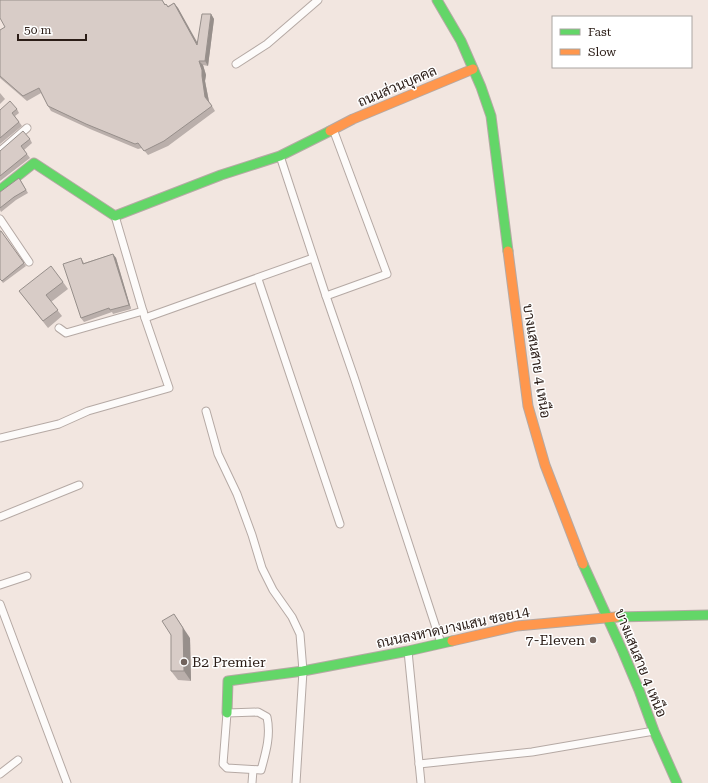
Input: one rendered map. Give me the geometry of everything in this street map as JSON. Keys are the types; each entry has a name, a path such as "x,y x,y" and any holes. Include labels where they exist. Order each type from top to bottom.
{"street":[{"path":"236,64 267,44 318,0"},
{"name":"บางแสนสาย 4 เหนือ","path":"438,0 473,69 491,116 528,406 545,464 573,539 640,690 654,731 677,783"},
{"name":"ถนนส่วนบุคคล","path":"115,216 221,175 280,156 353,119 473,69"},
{"path":"0,151 27,128"},
{"path":"326,296 387,274 333,129"},
{"path":"280,156 441,643"},
{"path":"0,190 34,162 115,216 145,318 169,388 88,411 59,424 0,438"},
{"path":"0,219 29,262"},
{"path":"145,318 258,279 313,258"},
{"path":"258,279 340,524"},
{"path":"59,328 66,333 143,311"},
{"path":"206,411 218,454 237,494 262,568 273,590 292,616 300,634 304,672 296,783"},
{"path":"0,517 79,485"},
{"path":"0,585 27,576"},
{"path":"0,604 67,783"},
{"name":"ถนนลงหาดบางแสน ซอย14","path":"227,713 228,681 304,672 408,651 517,626 608,616 708,615"},
{"path":"408,651 421,783"},
{"path":"258,712 267,717 269,727 267,750 261,770 253,770 227,768 222,764 227,713 258,712"},
{"path":"419,764 532,752 654,731"},
{"path":"0,774 18,760"},
{"path":"252,783 253,770"}],"building":[{"path":"0,0 162,0 168,7 174,3 197,45 202,14 211,14 205,61 199,61 202,70 205,97 212,106 164,141 144,151 138,143 135,144 86,124 48,106 39,88 23,96 0,76 0,30 5,27 0,18"},
{"path":"10,101 17,109 12,113 19,122 0,138 0,110"},
{"path":"23,131 30,139 21,146 27,154 0,176 0,151"},
{"path":"19,178 26,190 0,208 0,192"},
{"path":"0,231 24,263 2,281 0,279"},
{"path":"113,254 129,305 110,310 109,308 81,318 63,264 81,258 83,264"},
{"path":"51,266 63,282 46,295 58,310 43,321 19,291"},
{"path":"174,614 183,628 184,671 171,671 171,635 162,621"}],"traffic: fast":[{"path":"437,0 461,41 481,87 491,116 508,251"},
{"path":"0,190 34,163 115,216 221,175 280,156 330,131"},
{"path":"583,564 623,652 654,731 677,783"},
{"path":"616,617 708,615"},
{"path":"227,713 228,681 303,671 452,641"}],"traffic: slow":[{"path":"330,131 353,119 473,69"},
{"path":"508,251 528,406 545,465 583,564"},
{"path":"452,641 517,626 616,617"}],"place":[{"name":"7-Eleven","path":"593,640"},
{"name":"B2 Premier","path":"184,662"}]}
